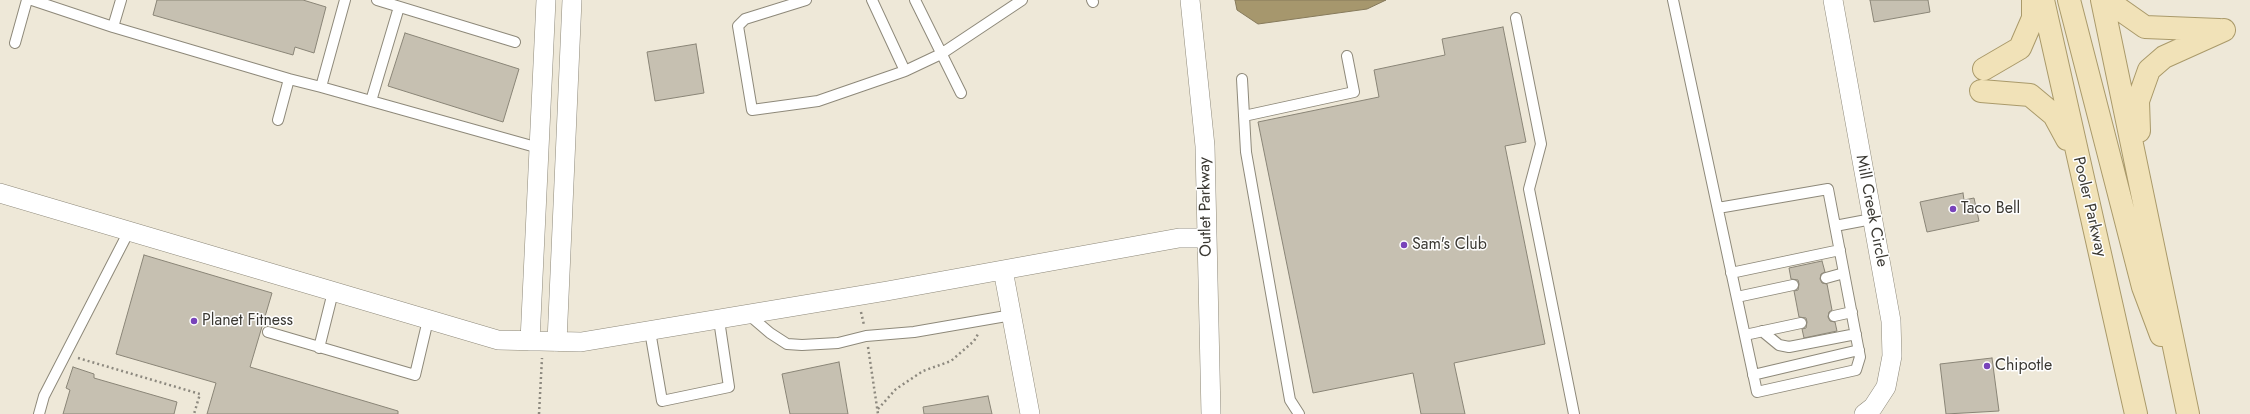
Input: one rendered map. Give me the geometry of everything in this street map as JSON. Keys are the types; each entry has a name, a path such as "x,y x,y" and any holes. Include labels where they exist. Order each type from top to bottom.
{"main road":[{"path":"1984,69 2020,48 2033,18 2033,0"},
{"name":"Pooler Parkway","path":"2042,0 2136,414"},
{"path":"2069,0 2143,287 2188,410"},
{"path":"2102,0 2188,410"},
{"path":"2111,0 2115,6 2145,27 2224,30 2164,57 2149,70 2138,101 2141,187"},
{"path":"1982,91 2030,95 2054,115 2078,159"}],"street":[{"path":"543,342 539,148 546,0"},
{"path":"543,342 572,0"},
{"name":"Outlet Parkway","path":"1190,0 1205,146 1211,414"},
{"name":"Mill Creek Circle","path":"1833,0 1843,46 1891,321 1892,356 1886,387 1873,407 1864,414"},
{"path":"0,193 498,340 543,342 581,342 859,296 1179,238 1207,238"},
{"path":"1003,270 1030,414"}],"lane":[{"path":"15,43 27,0"},
{"path":"32,0 113,27 289,79 539,148"},
{"path":"113,27 121,0"},
{"path":"320,87 345,0"},
{"path":"377,0 515,42"},
{"path":"806,0 783,4 746,19 738,26 752,110 818,101 905,72 941,54 1022,0"},
{"path":"872,0 905,72"},
{"path":"915,0 960,93"},
{"path":"1673,0 1757,392 1856,370 1860,357 1859,350 1828,189 1718,208"},
{"path":"371,101 399,7"},
{"path":"1516,18 1541,144 1529,189 1574,414"},
{"path":"1244,116 1354,92 1347,56"},
{"path":"278,120 289,79"},
{"path":"1242,79 1246,152 1290,400 1299,414"},
{"path":"1835,226 1872,219"},
{"path":"39,414 44,396 128,231"},
{"path":"1731,273 1840,250"},
{"path":"1826,278 1844,273"},
{"path":"1737,297 1793,284"},
{"path":"319,348 333,292"},
{"path":"1834,316 1852,312"},
{"path":"749,315 770,333 788,344 802,345 838,343 866,336 914,332 1012,315"},
{"path":"268,332 415,375 428,320"},
{"path":"650,331 662,401 729,387 718,320"},
{"path":"1745,335 1801,323"},
{"path":"1762,332 1779,345 1789,347 1856,334"},
{"path":"1753,375 1859,350"}],"path":[{"path":"859,296 878,414"},
{"path":"878,409 896,389 923,371 951,361 974,341 986,320"},
{"path":"539,414 543,342"},
{"path":"66,354 200,394 194,414"}],"shaded area":[{"path":"1235,0 1386,0 1367,9 1258,24 1237,10"}],"building":[{"path":"157,0 303,0 326,7 314,53 295,47 293,55 153,15"},
{"path":"1870,0 1928,0 1930,12 1874,22"},
{"name":"Sam's Club","path":"1503,27 1526,142 1505,146 1545,344 1454,363 1465,414 1421,414 1413,373 1313,393 1258,122 1379,97 1374,70 1445,55 1442,39"},
{"path":"405,33 519,69 503,122 388,86"},
{"path":"696,44 704,93 655,101 647,52"},
{"path":"1963,193 1964,200 1974,198 1979,221 1927,232 1920,202"},
{"name":"Planet Fitness","path":"144,255 272,293 250,367 398,411 398,414 207,414 216,383 116,354"},
{"path":"1822,261 1825,272 1821,274 1820,279 1822,283 1827,284 1832,310 1829,312 1828,317 1830,321 1835,322 1837,331 1804,338 1802,329 1806,328 1807,322 1806,318 1799,317 1794,291 1798,290 1799,284 1798,280 1791,279 1789,268"},
{"path":"1992,358 1999,411 1946,414 1940,364"},
{"path":"839,362 848,414 790,414 782,374"},
{"path":"73,367 94,374 94,378 177,402 174,414 63,414 70,390 66,388"},
{"path":"988,396 992,414 924,414 923,407"}],"place":[{"name":"Taco Bell","path":"1953,209"},
{"name":"Sam's Club","path":"1404,245"},
{"name":"Planet Fitness","path":"194,321"},
{"name":"Chipotle","path":"1987,366"}]}
